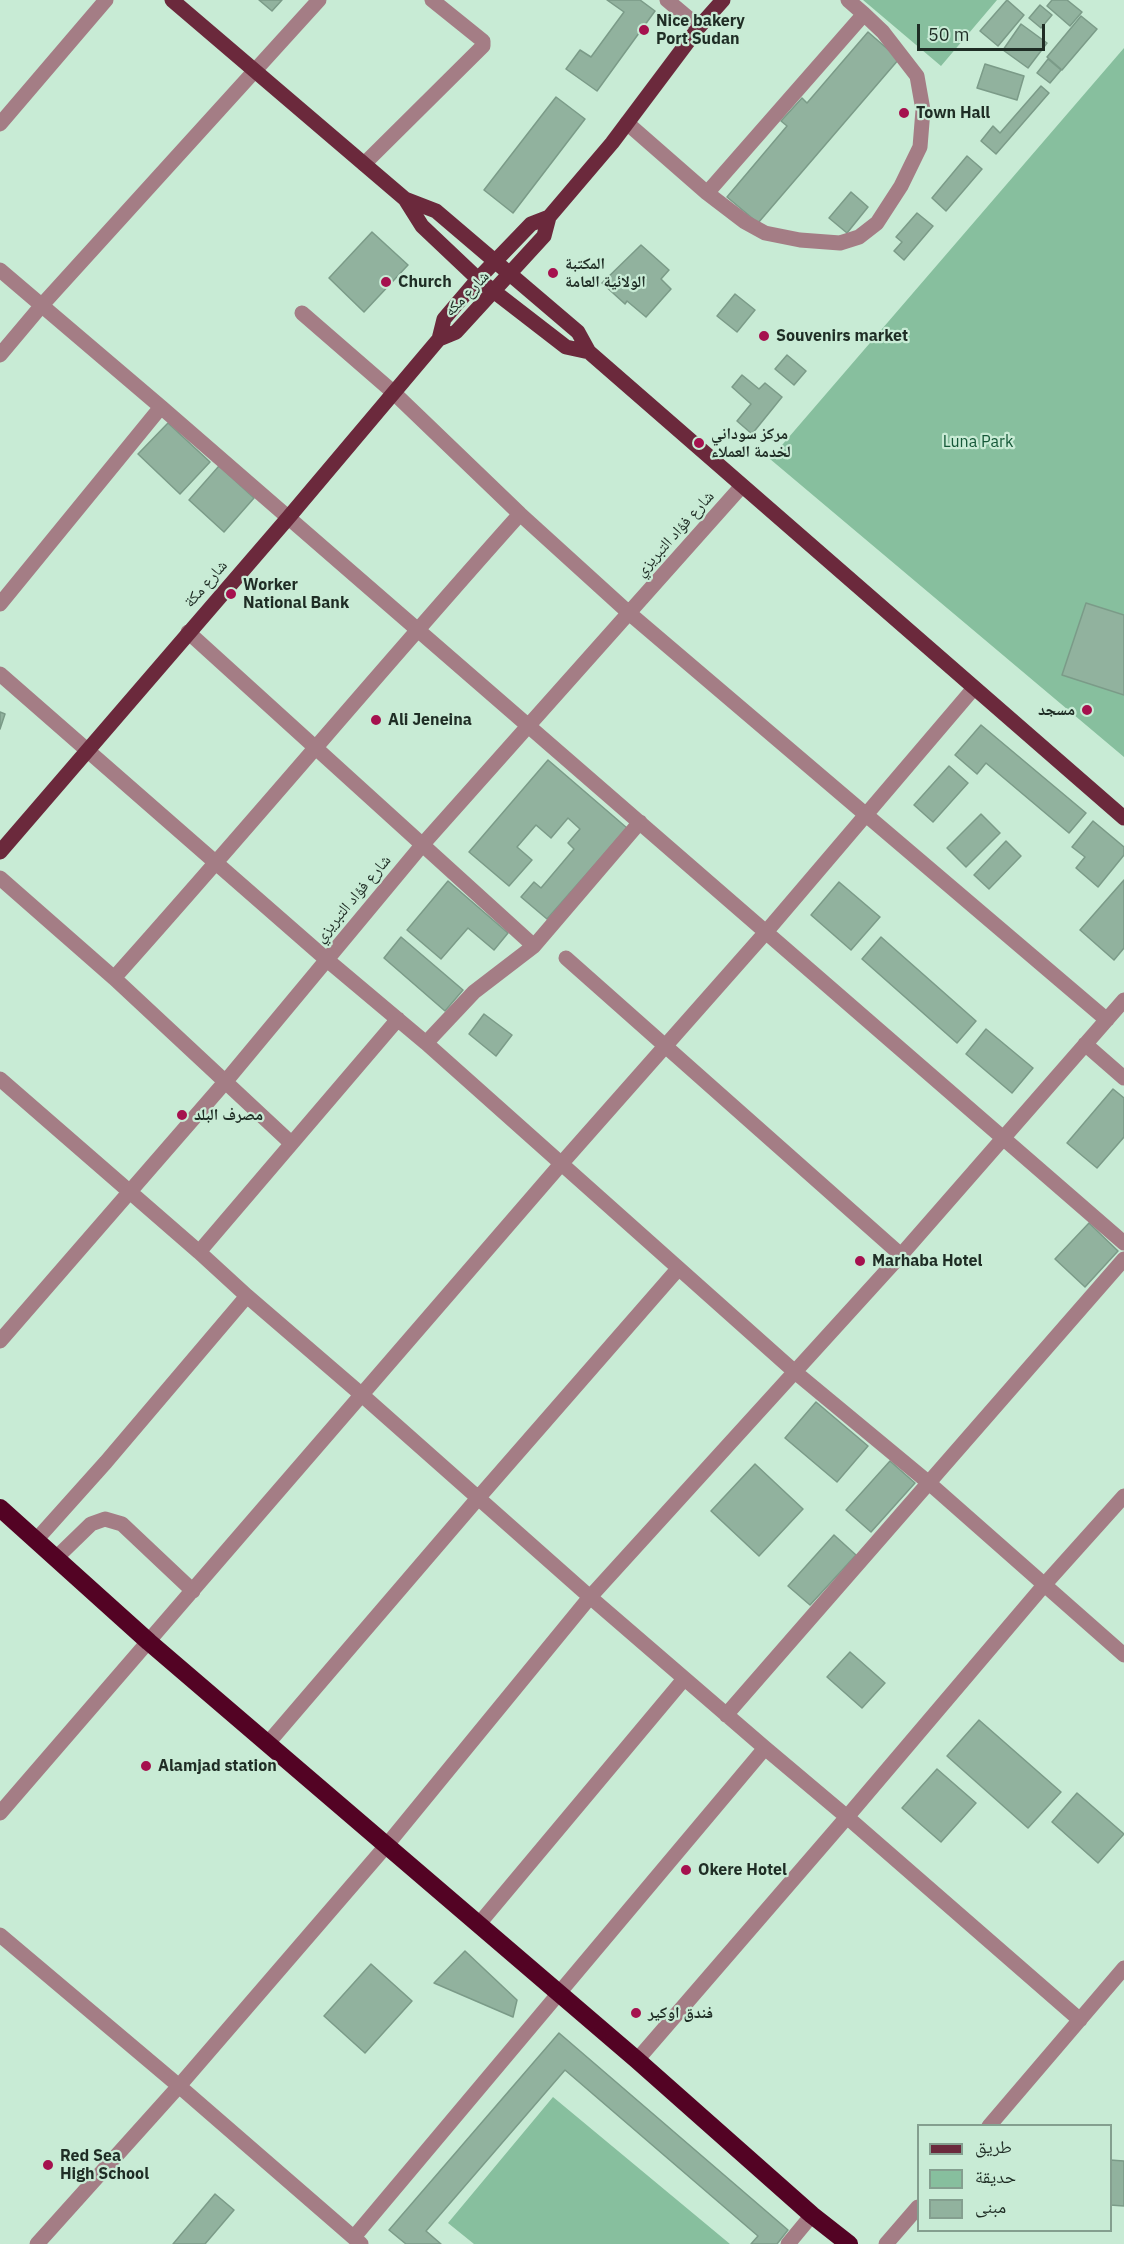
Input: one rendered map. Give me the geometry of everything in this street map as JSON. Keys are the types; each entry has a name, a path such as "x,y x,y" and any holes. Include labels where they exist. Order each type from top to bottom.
{"highway":[{"path":"0,1508 149,1642 637,2060 812,2215 849,2244"}],"main road":[{"path":"172,0 405,199 422,226 478,279 566,347 589,352"},
{"name":"شارع مكه","path":"439,339 456,332 544,236 549,217 627,123 699,27 723,0"},
{"path":"405,199 436,211 578,332 589,352 741,487 1124,818"},
{"name":"شارع مكه","path":"439,339 444,319 478,279 531,224 549,217"},
{"name":"شارع مكة","path":"0,852 439,339"}],"street":[{"path":"0,124 106,0"},
{"path":"0,355 42,305 319,0"},
{"path":"364,164 483,46 483,40 432,0"},
{"path":"667,0 699,27"},
{"path":"627,123 708,194 745,222 765,233 800,240 840,243 859,237 877,223 901,186 920,147 923,110 917,76 884,32 848,0"},
{"path":"708,194 864,14"},
{"path":"0,270 640,822 1124,1244"},
{"path":"302,313 393,392 520,514 629,613 1107,1020"},
{"path":"0,604 161,407"},
{"name":"شارع فؤاد التبريزي","path":"0,1341 226,1081 423,844 741,487"},
{"path":"114,978 218,862 416,630 520,514"},
{"path":"189,632 534,946"},
{"path":"0,674 218,862 326,959 426,1043 795,1372 929,1483 1124,1654"},
{"path":"0,1813 561,1164 766,932 974,688"},
{"path":"426,1043 474,992 534,946 640,822"},
{"path":"0,878 114,978 291,1143"},
{"path":"566,958 901,1255"},
{"path":"37,2244 179,2086 386,1846 590,1597 901,1255 1124,1000"},
{"path":"199,1252 398,1019"},
{"path":"1085,1044 1124,1078"},
{"path":"0,1079 590,1597 848,1817 1080,2020"},
{"path":"726,1715 1124,1259"},
{"path":"268,1743 478,1497 678,1269"},
{"path":"37,1539 106,1462 247,1296"},
{"path":"637,2060 848,1817 1044,1584 1124,1496"},
{"path":"57,1557 92,1524 105,1519 122,1524 193,1591"},
{"path":"478,1925 684,1678"},
{"path":"0,1935 358,2241 558,1993 765,1748"},
{"path":"991,2124 1124,1968"},
{"path":"886,2244 917,2208"},
{"path":"789,2244 812,2215"}],"green space":[{"path":"863,0 997,0 941,66"},
{"name":"Luna Park","path":"1124,48 1124,757 770,459"},
{"path":"553,2097 730,2244 474,2244 448,2223"}],"building":[{"path":"259,0 282,0 272,11"},
{"path":"607,0 640,0 655,11 597,91 566,69 580,50 591,57 624,12"},
{"path":"1007,0 1024,15 998,46 980,31"},
{"path":"1052,0 1067,0 1082,12 1070,26 1047,6"},
{"path":"1040,5 1052,15 1041,28 1029,18"},
{"path":"1081,16 1097,29 1062,70 1047,57"},
{"path":"1021,24 1047,43 1028,68 1003,50"},
{"path":"868,32 899,59 758,223 727,197 787,126 781,121 802,98 807,103"},
{"path":"1048,59 1061,70 1050,83 1037,73"},
{"path":"985,64 1024,76 1017,100 977,88"},
{"path":"1041,86 1049,93 996,154 981,141 993,126 1000,133"},
{"path":"556,97 585,119 513,213 484,190"},
{"path":"967,156 982,169 946,211 932,198"},
{"path":"851,192 868,207 847,233 829,218"},
{"path":"917,213 933,226 904,260 894,251 902,242 896,237"},
{"path":"372,232 408,265 364,312 329,278"},
{"path":"641,245 669,270 661,279 671,289 646,317 627,301 625,304 602,283"},
{"path":"735,294 755,310 737,332 717,316"},
{"path":"787,355 806,371 794,385 775,369"},
{"path":"742,375 759,389 765,383 782,397 752,434 737,421 751,404 732,387"},
{"path":"168,423 210,462 180,494 138,454"},
{"path":"219,466 254,498 224,532 189,500"},
{"path":"1086,603 1124,615 1124,695 1062,675"},
{"path":"0,712 5,714 0,729"},
{"path":"981,725 1086,813 1069,833 986,763 977,774 955,755"},
{"path":"548,760 627,828 547,919 521,897 534,882 541,888 574,849 568,843 580,829 568,818 551,838 536,825 517,847 532,860 509,886 469,852"},
{"path":"949,766 968,783 933,822 914,805"},
{"path":"981,814 1000,833 966,867 947,848"},
{"path":"1093,821 1124,847 1124,855 1098,887 1076,868 1085,857 1072,847"},
{"path":"1006,841 1021,856 989,889 974,875"},
{"path":"1124,880 1124,948 1114,960 1080,930"},
{"path":"448,881 508,933 494,950 468,928 441,959 407,930"},
{"path":"839,882 880,917 851,950 811,915"},
{"path":"401,937 463,990 445,1011 384,958"},
{"path":"881,937 976,1021 957,1043 862,959"},
{"path":"484,1014 512,1035 496,1056 469,1034"},
{"path":"986,1029 1033,1068 1012,1093 966,1054"},
{"path":"1113,1089 1124,1098 1124,1137 1097,1168 1067,1143"},
{"path":"1089,1223 1118,1251 1085,1287 1055,1259"},
{"path":"816,1402 868,1446 837,1482 785,1438"},
{"path":"890,1461 915,1483 871,1532 846,1510"},
{"path":"755,1464 803,1509 759,1556 711,1511"},
{"path":"834,1535 856,1555 810,1605 788,1586"},
{"path":"850,1652 885,1683 862,1708 827,1677"},
{"path":"979,1720 1061,1792 1028,1828 947,1756"},
{"path":"937,1769 976,1803 941,1842 902,1808"},
{"path":"1077,1793 1124,1834 1098,1863 1052,1822"},
{"path":"465,1951 517,2000 513,2017 434,1983"},
{"path":"371,1964 412,2001 365,2053 324,2016"},
{"path":"559,2033 788,2230 777,2244 751,2244 758,2236 565,2070 426,2231 441,2244 406,2244 389,2230"},
{"path":"1112,2160 1124,2161 1124,2206 1112,2205"},
{"path":"215,2194 234,2210 205,2244 173,2244"}],"place":[{"name":"Nice bakery Port Sudan","path":"644,30"},
{"name":"Town Hall","path":"904,113"},
{"name":"المكتبة الولائية العامة","path":"553,273"},
{"name":"Church","path":"386,282"},
{"name":"Souvenirs market","path":"764,336"},
{"name":"مركز سوداني لخدمة العملاء","path":"699,443"},
{"name":"Worker National Bank","path":"231,594"},
{"name":"مسجد","path":"1087,710"},
{"name":"Ali Jeneina","path":"376,720"},
{"name":"مصرف البلد","path":"182,1115"},
{"name":"Marhaba Hotel","path":"860,1261"},
{"name":"Alamjad station","path":"146,1766"},
{"name":"Okere Hotel","path":"686,1870"},
{"name":"فندق اوكير","path":"636,2013"},
{"name":"Red Sea High School","path":"48,2165"}]}
